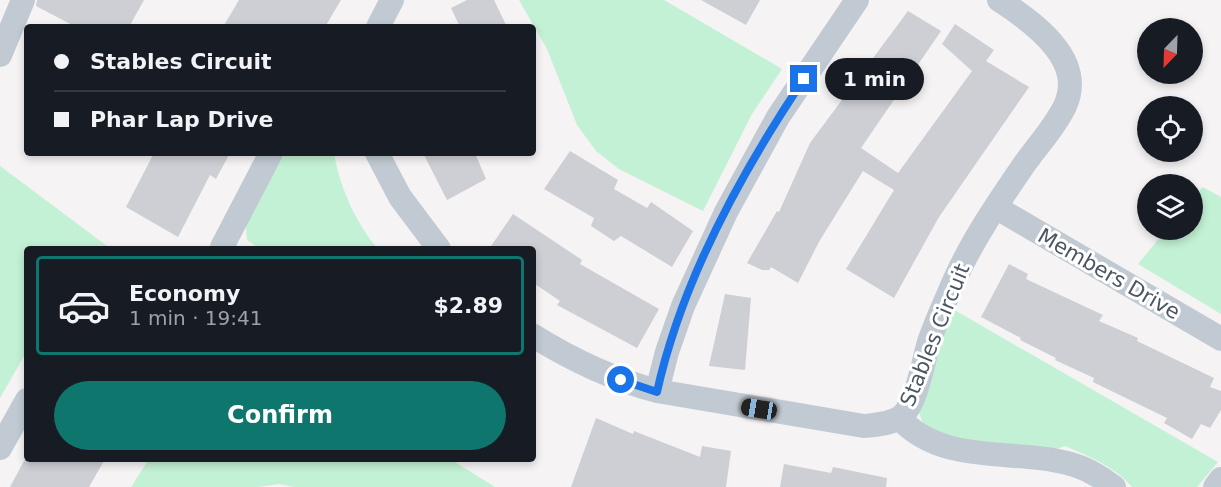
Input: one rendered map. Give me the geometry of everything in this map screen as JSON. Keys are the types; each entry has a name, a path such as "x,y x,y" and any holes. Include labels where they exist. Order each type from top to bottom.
{"street":[{"path":"0,55 23,0"},
{"path":"380,24 392,0"},
{"path":"657,392 667,352 683,306 726,212 778,117 857,0"},
{"name":"Stables Circuit","path":"536,337 581,364 632,385 657,392 864,426 877,425 899,418 907,409 912,398 933,331 957,274 1021,169 1059,117 1069,97 1067,68 1053,45 1019,13 999,0"},
{"path":"223,246 269,156"},
{"path":"379,156 400,197 437,246"},
{"name":"Members Drive","path":"997,208 1221,339"},
{"path":"0,448 24,405"},
{"path":"899,418 912,431 935,444 955,449 1054,460 1088,470 1114,487"},
{"path":"1215,487 1221,479"}],"green space":[{"path":"519,0 664,0 782,69 752,114 703,211 619,169 596,151 577,125 547,49 536,30 536,24 533,24"},
{"path":"283,156 334,156 350,204 376,246 256,246 247,240 245,220"},
{"path":"0,166 107,246 24,246 24,356 0,398"},
{"path":"1203,187 1221,197 1221,314 1138,264 1158,240 1203,240"},
{"path":"951,308 1218,462 1197,487 1132,487 1109,468 1065,446 1048,452 960,441 926,430 919,413"},
{"path":"147,462 455,462 495,487 294,487 279,484 258,487 131,487"}],"building":[{"path":"37,0 144,0 131,24 70,24 36,6"},
{"path":"239,0 341,0 327,24 225,24"},
{"path":"467,0 494,0 506,24 459,24 451,8"},
{"path":"701,0 760,0 746,25"},
{"path":"908,11 941,31 861,148 898,173 972,71 942,44 955,24 994,50 986,61 1029,87 939,217 894,298 846,269 894,190 863,171 820,240 798,283 771,267 769,270 762,270 747,263 777,211 779,212 810,143"},
{"path":"570,151 618,180 614,189 647,208 651,202 693,231 672,267 621,236 614,241 591,226 594,218 544,189"},
{"path":"152,156 228,156 216,179 210,175 178,237 126,207"},
{"path":"425,156 476,156 486,179 447,200"},
{"path":"513,214 582,260 580,264 659,309 637,348 557,305 560,301 536,285 536,246 491,246"},
{"path":"1009,264 1028,274 1026,279 1103,315 1099,321 1138,338 1137,341 1214,378 1210,387 1221,391 1221,410 1210,428 1201,424 1192,439 1164,423 1167,418 1093,382 1094,378 1055,360 1056,358 981,317"},
{"path":"725,294 751,298 745,370 709,366"},
{"path":"596,418 633,434 634,431 700,457 702,446 731,451 726,487 571,487"},
{"path":"24,461 103,462 89,487 10,487"},
{"path":"784,464 831,473 833,467 887,478 886,487 780,487"}],"route":[{"path":"621,380 657,392 672,336 708,249 752,163 778,117 804,79"}]}
